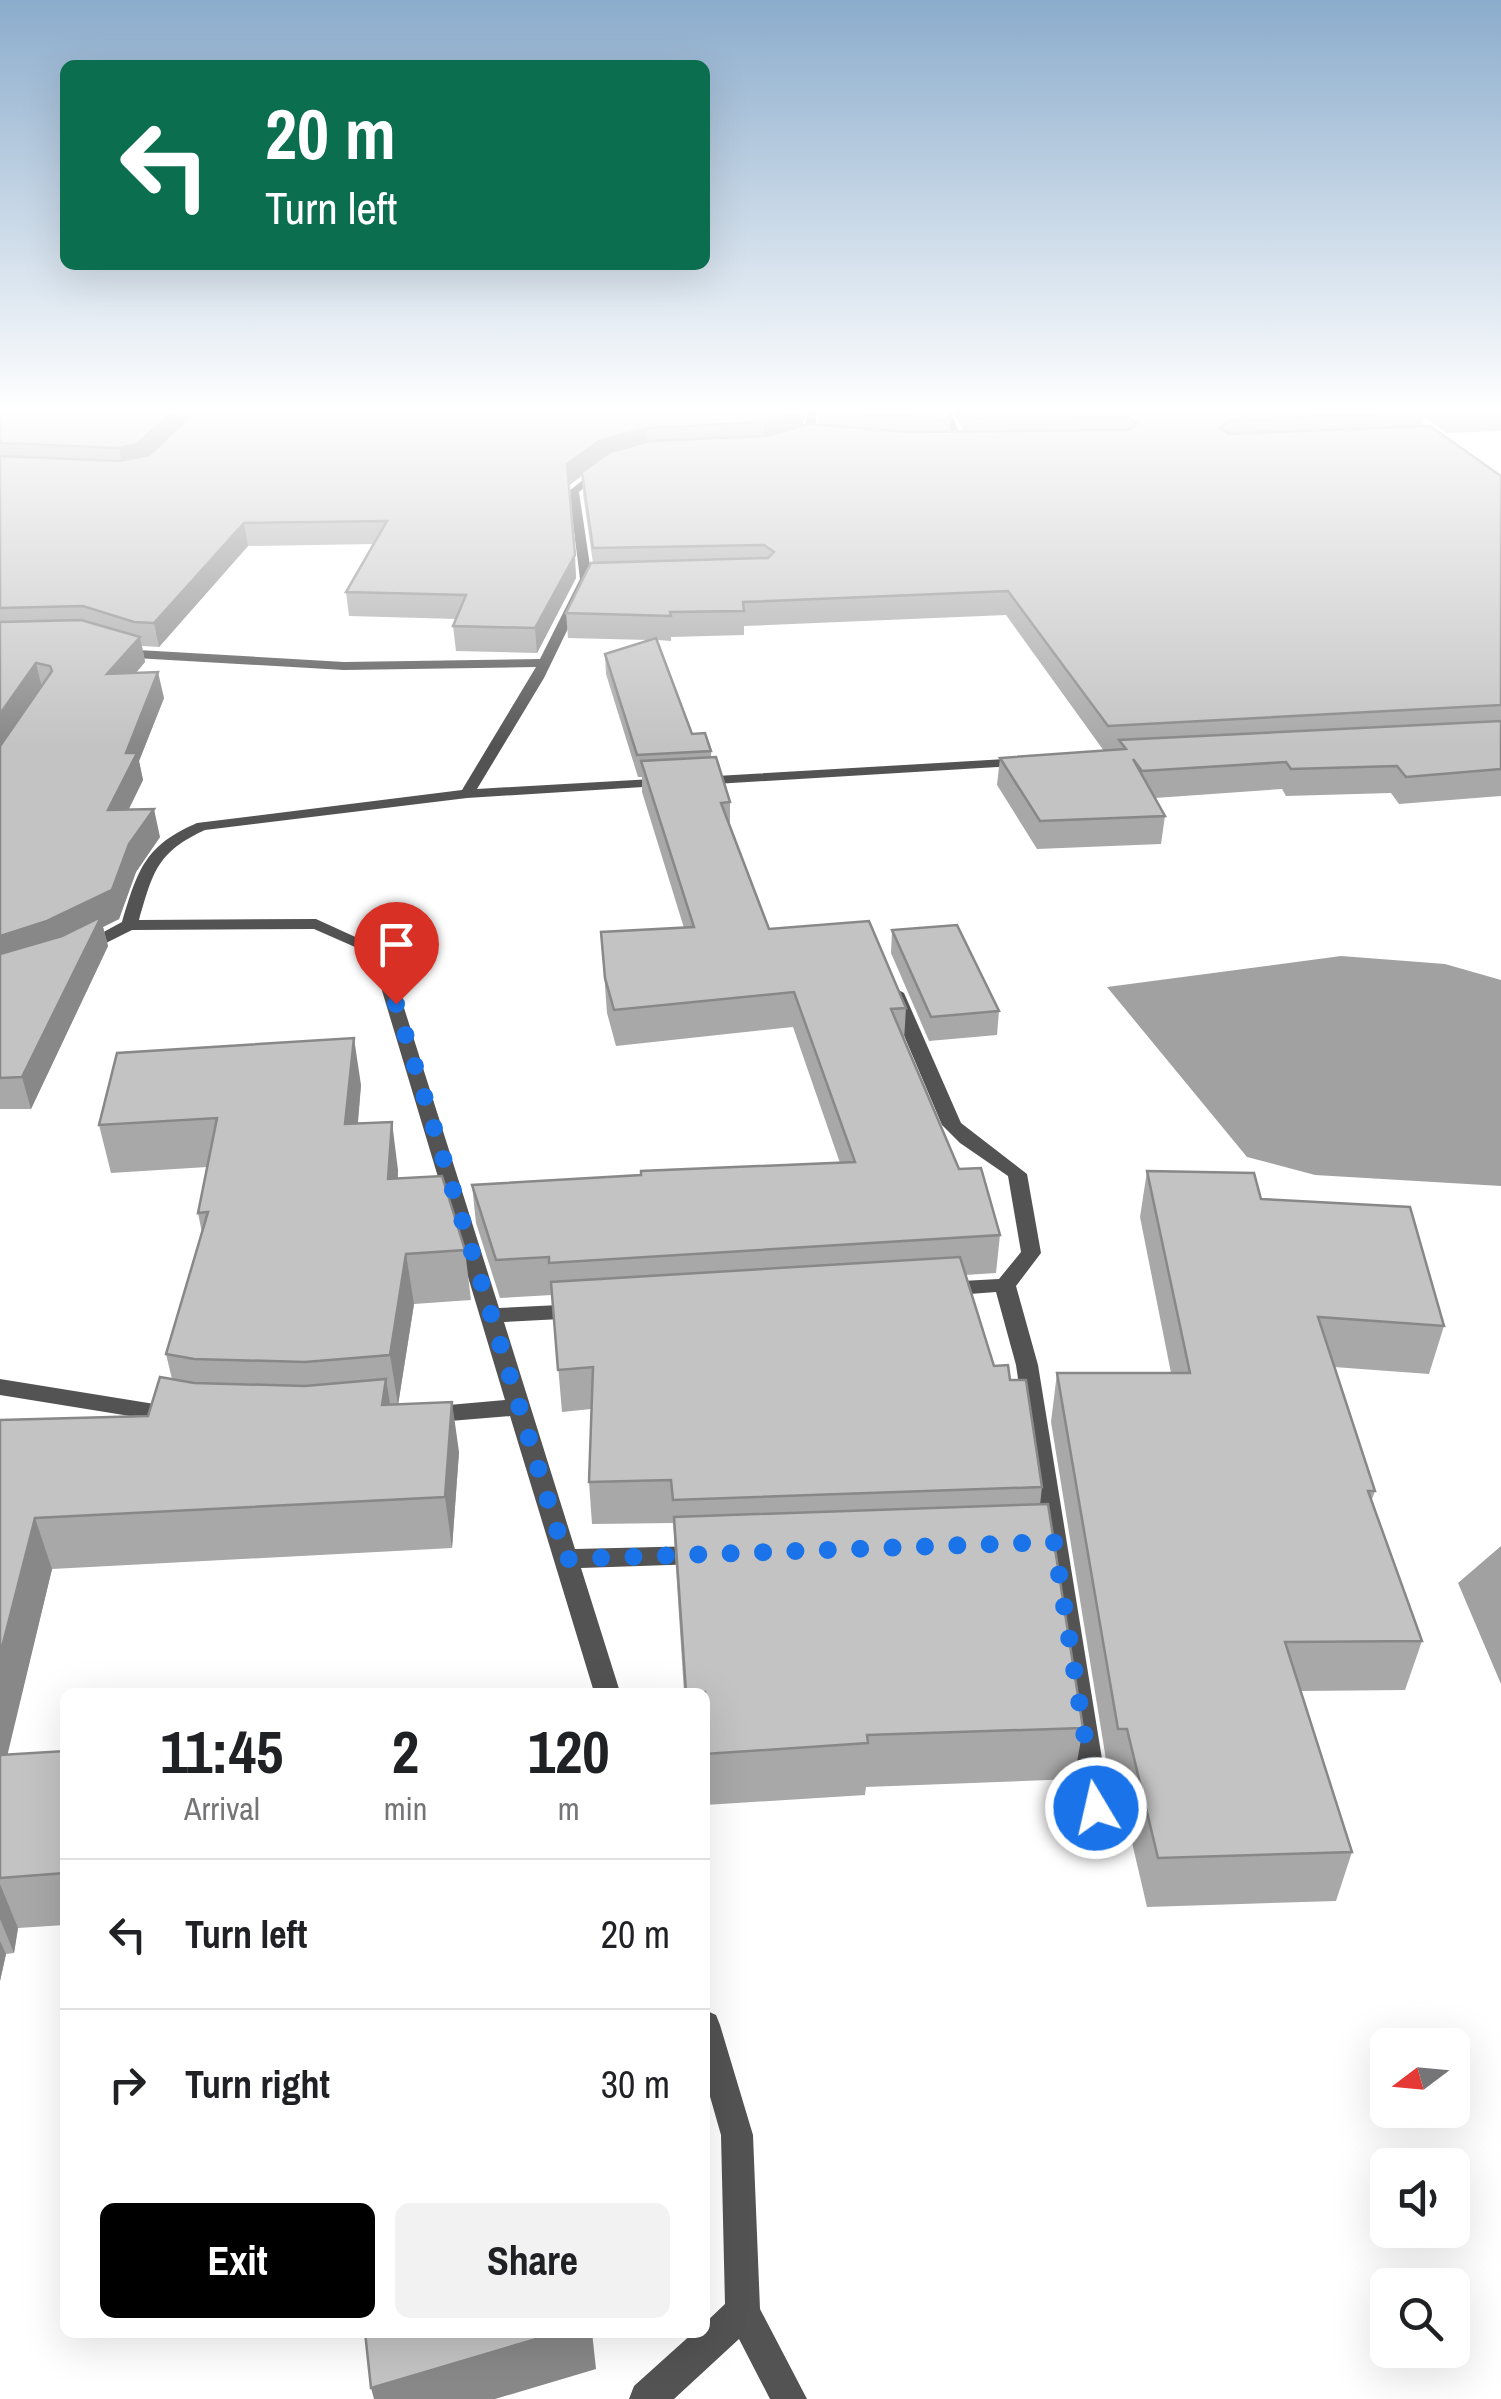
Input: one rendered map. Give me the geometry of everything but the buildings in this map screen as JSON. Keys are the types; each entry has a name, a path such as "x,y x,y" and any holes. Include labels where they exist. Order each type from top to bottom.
{"street":[{"path":"467,794 544,663 586,579 578,522"},
{"path":"115,641 135,654 344,666 544,663"},
{"path":"129,925 152,856 176,836 202,826 467,794 1036,762"},
{"path":"62,958 129,925 316,924 378,951 606,1688"},
{"path":"886,972 952,1125 964,1139 997,1156 1017,1174 1032,1253 1005,1285 926,1290"},
{"path":"1005,1285 1027,1365 1044,1543 1096,1808"},
{"path":"491,1316 610,1309"},
{"path":"0,1388 189,1418"},
{"path":"408,1416 519,1407"},
{"path":"566,1559 722,1554"},
{"path":"710,2042 737,2135 743,2312 789,2399"},
{"path":"647,2399 743,2312"}],"shaded area":[{"path":"1341,956 1445,964 1501,980 1501,1186 1315,1175 1247,1157 1107,987"},
{"path":"1501,1546 1501,1684 1458,1583"}],"route":[{"path":"396,1004 566,1559 1054,1542 1096,1808"}]}
